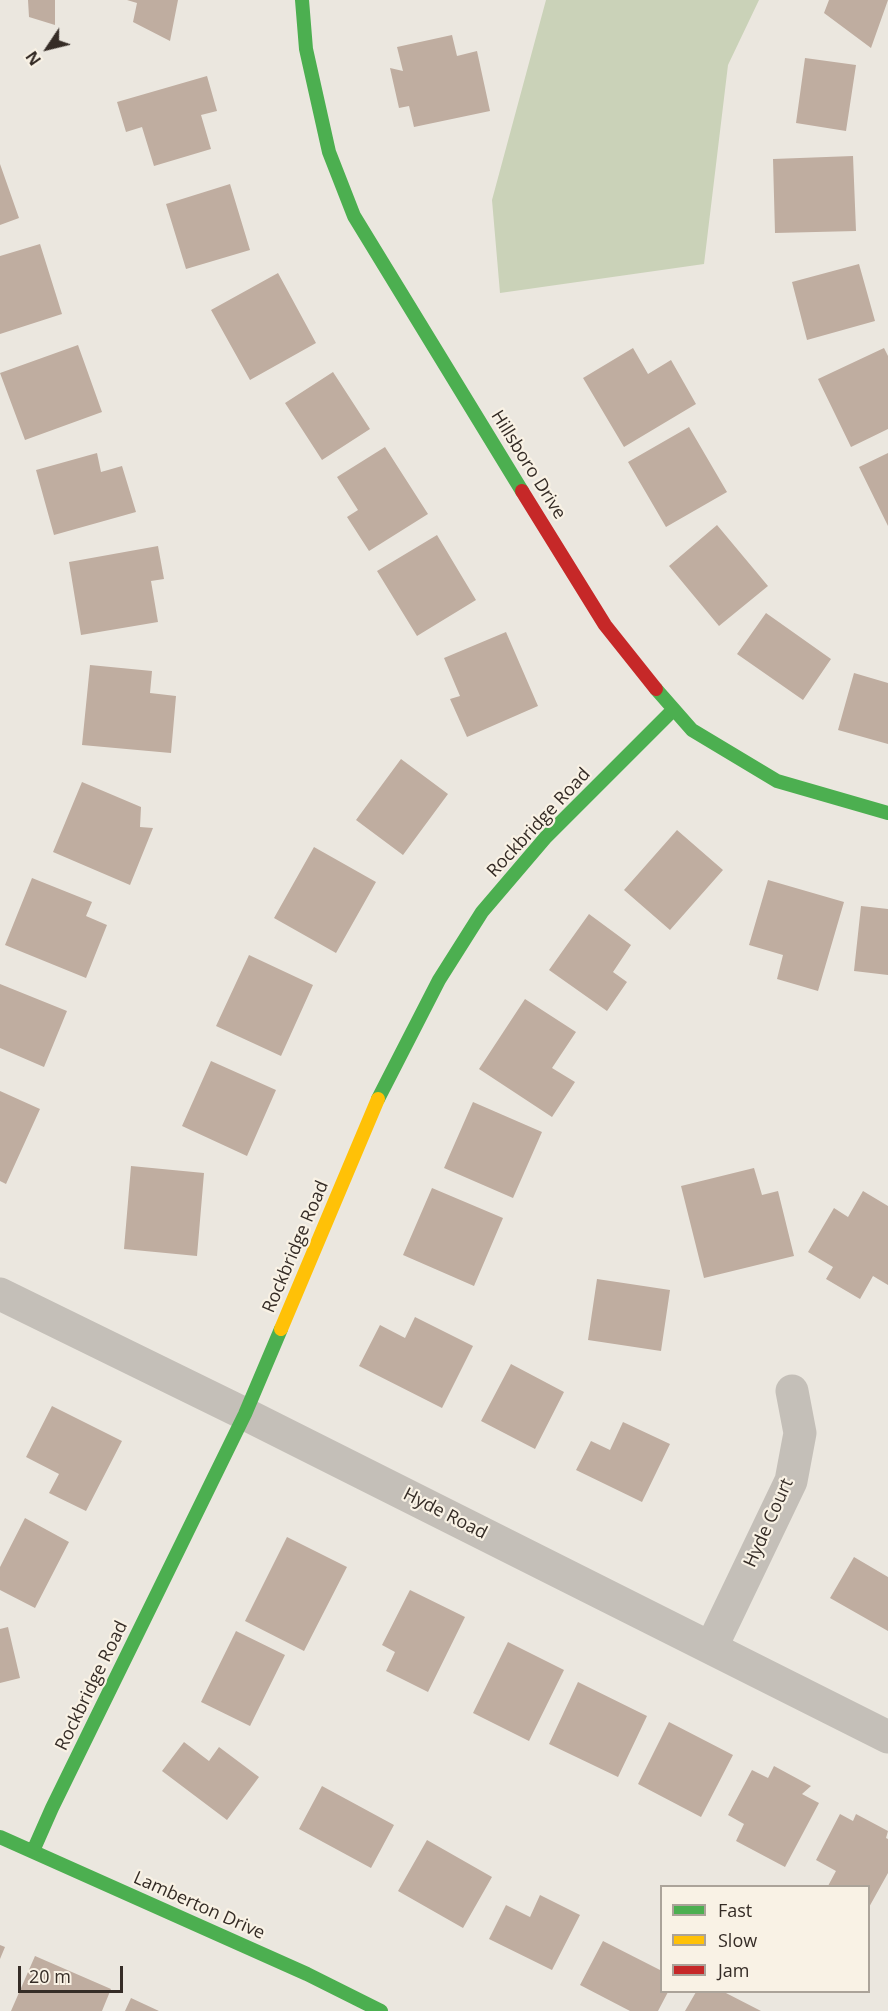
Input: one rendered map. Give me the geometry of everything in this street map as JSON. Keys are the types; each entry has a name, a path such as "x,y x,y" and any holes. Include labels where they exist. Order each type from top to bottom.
{"street":[{"name":"Hillsboro Drive","path":"302,0 306,49 328,152 354,216 605,625 673,710 693,730 777,781 888,813"},
{"name":"Rockbridge Road","path":"33,1851 57,1797 245,1414 378,1099 439,980 482,912 546,837 673,710"},
{"name":"Hyde Road","path":"0,1294 245,1414 888,1737"},
{"name":"Hyde Court","path":"711,1648 791,1481 800,1433 792,1391"},
{"name":"Lamberton Drive","path":"0,1838 307,1974 381,2011"}],"green space":[{"path":"546,0 759,0 728,65 704,264 500,293 492,200"}],"building":[{"path":"28,0 55,0 55,25 29,17"},
{"path":"127,0 178,0 170,41 133,22 137,3"},
{"path":"829,0 888,0 871,48 824,13"},
{"path":"452,35 457,56 477,51 490,111 414,127 409,106 399,108 390,68 403,71 397,47"},
{"path":"805,58 856,65 846,131 796,123"},
{"path":"207,76 217,111 201,115 211,149 154,166 142,127 126,132 117,102"},
{"path":"853,156 856,231 775,233 773,159"},
{"path":"0,164 19,218 0,225"},
{"path":"230,184 250,250 186,269 166,204"},
{"path":"40,244 62,314 0,334 0,256"},
{"path":"859,264 875,321 807,340 792,282"},
{"path":"278,273 316,343 250,380 211,310"},
{"path":"78,345 102,412 25,440 0,373"},
{"path":"633,348 648,374 671,360 696,404 624,447 583,378"},
{"path":"884,348 888,356 888,429 851,447 818,379"},
{"path":"333,372 370,429 322,460 285,403"},
{"path":"689,427 727,492 666,527 628,462"},
{"path":"385,447 428,514 369,551 347,517 358,510 337,477"},
{"path":"97,453 101,472 122,466 136,512 54,535 36,470"},
{"path":"888,453 888,526 859,467"},
{"path":"717,525 768,586 719,626 669,566"},
{"path":"437,535 476,600 417,636 377,571"},
{"path":"158,546 164,579 151,581 158,622 81,635 69,562"},
{"path":"766,613 831,659 803,700 737,654"},
{"path":"506,632 538,706 467,737 450,699 460,696 444,658"},
{"path":"90,665 152,671 150,693 176,696 171,753 82,745"},
{"path":"854,673 888,683 888,744 838,730"},
{"path":"401,759 448,794 403,855 356,820"},
{"path":"82,782 141,807 140,827 153,828 130,885 53,852"},
{"path":"677,830 723,870 670,930 624,890"},
{"path":"314,847 376,882 336,953 274,918"},
{"path":"32,878 92,902 86,916 107,925 86,978 5,945"},
{"path":"768,880 844,902 818,991 777,979 783,955 749,945"},
{"path":"861,906 888,909 888,975 854,971"},
{"path":"589,914 631,945 613,972 627,982 607,1011 549,970"},
{"path":"249,955 313,985 281,1056 216,1026"},
{"path":"0,984 67,1011 44,1067 0,1048"},
{"path":"525,999 576,1032 552,1068 575,1082 552,1117 479,1069"},
{"path":"211,1061 276,1090 247,1156 182,1126"},
{"path":"0,1091 40,1109 6,1184 0,1181"},
{"path":"473,1102 542,1132 513,1198 444,1168"},
{"path":"131,1166 204,1173 197,1256 124,1249"},
{"path":"754,1168 762,1195 778,1191 794,1256 704,1278 681,1186"},
{"path":"432,1188 503,1218 474,1286 403,1255"},
{"path":"863,1191 888,1206 888,1285 873,1276 860,1299 826,1279 833,1267 808,1252 834,1208 848,1217"},
{"path":"597,1279 670,1290 661,1351 588,1340"},
{"path":"415,1317 473,1346 442,1408 359,1366 380,1325 405,1338"},
{"path":"511,1364 564,1392 535,1449 481,1421"},
{"path":"52,1406 122,1441 86,1511 49,1493 59,1474 26,1457"},
{"path":"623,1422 670,1444 642,1502 576,1470 591,1441 610,1450"},
{"path":"25,1518 69,1542 35,1608 0,1590 0,1567"},
{"path":"287,1537 347,1567 304,1651 245,1621"},
{"path":"854,1557 888,1577 888,1631 830,1598"},
{"path":"410,1590 465,1617 428,1692 386,1671 395,1652 382,1645"},
{"path":"8,1627 20,1678 0,1683 0,1629"},
{"path":"236,1631 285,1655 250,1726 201,1702"},
{"path":"508,1642 564,1670 529,1741 473,1713"},
{"path":"578,1682 647,1716 618,1777 549,1744"},
{"path":"669,1722 733,1755 701,1817 638,1784"},
{"path":"184,1742 209,1761 219,1747 259,1777 227,1820 162,1771"},
{"path":"774,1766 811,1786 802,1794 819,1803 785,1867 736,1841 744,1824 728,1815 752,1770 768,1778"},
{"path":"322,1786 394,1825 371,1868 299,1829"},
{"path":"840,1814 853,1821 856,1814 888,1831 886,1838 888,1839 888,1873 870,1905 870,1885 829,1885 836,1871 816,1860"},
{"path":"427,1840 492,1877 463,1928 398,1891"},
{"path":"540,1895 580,1915 552,1970 489,1939 506,1905 530,1917"},
{"path":"603,1941 660,1970 660,1993 667,1993 658,2011 630,2011 580,1985"},
{"path":"0,1945 5,1947 0,1959"},
{"path":"35,1956 111,1989 102,2011 11,2011"},
{"path":"695,1993 726,1993 761,2011 685,2011"},
{"path":"131,1998 159,2011 125,2011"}],"traffic: fast":[{"path":"302,0 306,49 329,152 354,216 522,491"},
{"path":"656,689 692,730 777,781 888,813"},
{"path":"378,1099 439,980 482,912 546,837 673,710"},
{"path":"33,1851 245,1414 281,1329"},
{"path":"0,1837 307,1974 381,2011"}],"traffic: slow":[{"path":"281,1329 378,1099"}],"traffic: jam":[{"path":"522,491 605,625 656,689"}]}
